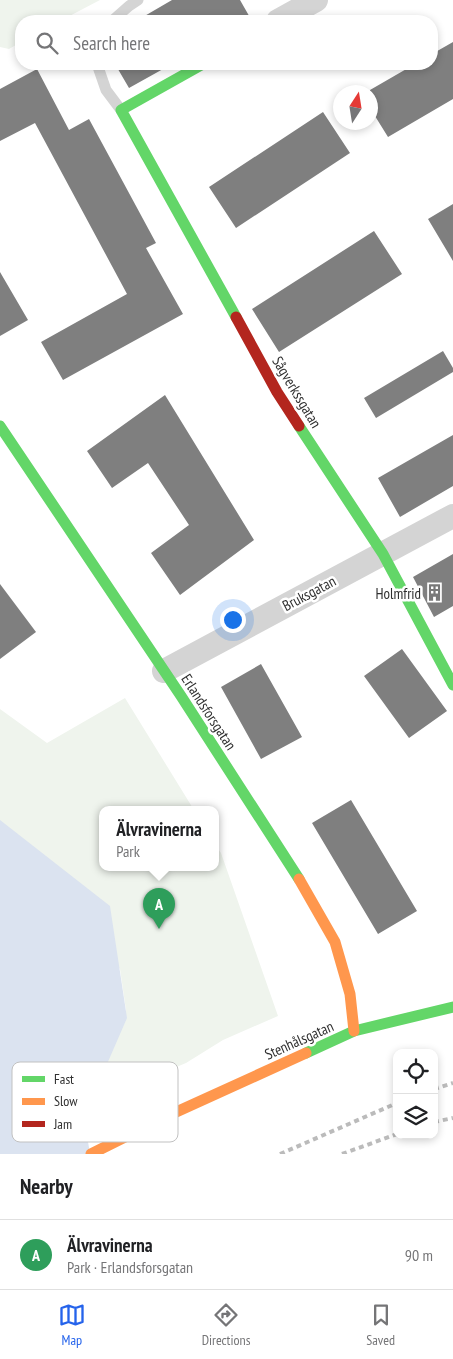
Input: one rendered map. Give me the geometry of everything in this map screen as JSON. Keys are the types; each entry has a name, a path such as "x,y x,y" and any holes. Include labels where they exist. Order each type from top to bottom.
{"street":[{"path":"289,15 316,0"},
{"path":"121,110 192,70"},
{"name":"Sågverkssgatan","path":"121,110 277,392 383,554 453,685"},
{"name":"Erlandsforsgatan","path":"0,426 164,671 294,871 335,942 350,994 354,1031"},
{"name":"Bruksgatan","path":"164,671 453,516"},
{"name":"Stenhålsgatan","path":"178,1111 354,1031 453,1007"},
{"name":"Stenhålsgatan","path":"91,1154 115,1142"}],"lane":[{"path":"119,15 138,0"},
{"path":"99,70 106,90 121,110"}],"shaded area":[{"path":"0,0 100,0 71,15 15,15 15,46 9,49 0,47"},
{"path":"125,698 192,806 99,806 99,871 219,871 219,850 278,1016 223,1040 178,1066 178,1062 101,1062 109,1036 126,1010 120,969 0,824 0,709 47,743"},
{"path":"0,820 110,906 127,1018 108,1062 12,1062 12,1142 88,1142 90,1154 0,1154"}],"building":[{"path":"172,0 240,0 249,15 146,15"},
{"path":"453,42 453,99 388,137 378,121 378,85 405,70 438,70 438,51"},
{"path":"38,70 69,130 89,119 156,243 146,248 183,314 63,380 41,342 127,294 35,123 0,141 0,89"},
{"path":"118,70 161,70 129,88"},
{"path":"323,112 333,130 350,153 236,228 209,187"},
{"path":"453,204 453,261 428,219"},
{"path":"374,231 402,274 279,352 252,309"},
{"path":"0,272 28,320 0,336"},
{"path":"443,351 453,368 453,372 376,418 364,398"},
{"path":"165,395 254,540 180,595 151,553 189,525 148,463 112,488 87,451"},
{"path":"453,435 453,486 400,517 378,478"},
{"name":"Holmfrid","path":"453,554 453,606 434,617 413,577"},
{"path":"0,584 36,632 0,659"},
{"path":"402,649 447,711 409,738 364,676"},
{"path":"261,664 302,737 261,759 221,687"},
{"path":"351,800 417,911 378,934 312,823"}],"railway":[{"path":"438,1088 453,1083"},
{"path":"280,1154 393,1105"},
{"path":"438,1121 453,1118"},
{"path":"342,1154 393,1135"}],"traffic: fast":[{"path":"192,70 121,110 236,317"},
{"path":"0,426 181,696 299,879"},
{"path":"299,426 383,554 453,685"},
{"path":"306,1053 354,1031 453,1007"}],"traffic: slow":[{"path":"299,879 335,942 350,994 354,1031"},
{"path":"178,1111 306,1053"},
{"path":"91,1154 115,1142"}],"traffic: jam":[{"path":"236,317 277,392 299,426"}],"place":[{"name":"Holmfrid","path":"435,593"},
{"name":"Älvravinerna","path":"159,929"}]}
